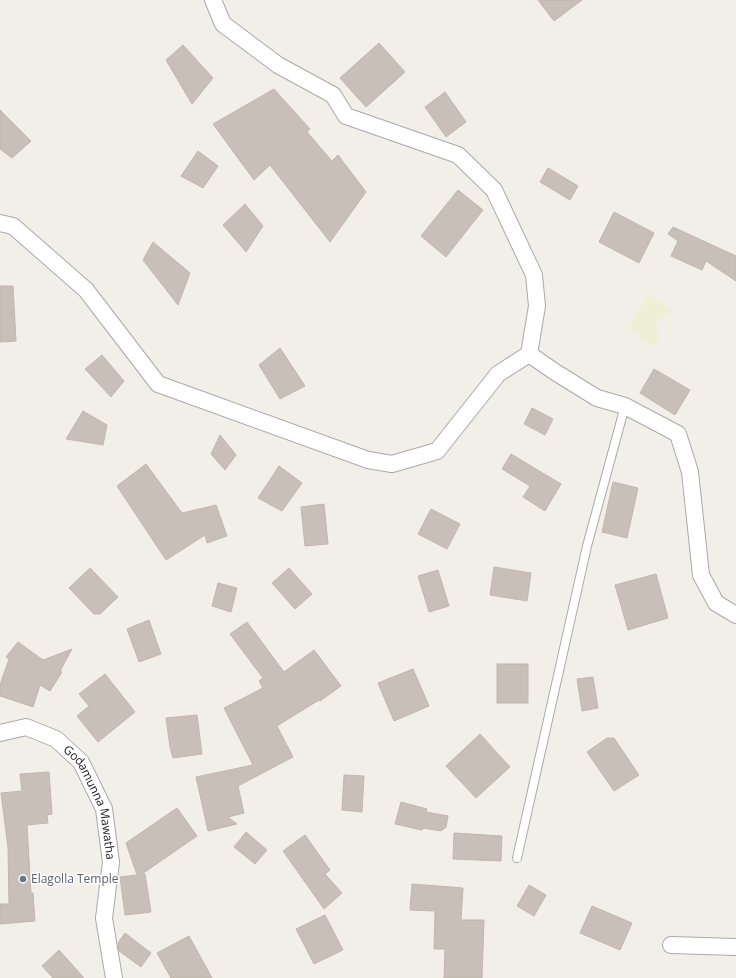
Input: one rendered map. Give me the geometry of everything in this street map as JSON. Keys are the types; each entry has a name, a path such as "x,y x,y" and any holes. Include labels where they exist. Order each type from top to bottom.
{"street":[{"path":"0,223 13,226 86,290 158,384 368,460 392,464 437,451 498,374 529,354 537,306 534,276 494,190 458,155 346,116 333,95 278,65 223,24 213,0"},
{"path":"529,354 597,398 625,406 678,434 690,472 701,575 716,604 736,615"},
{"name":"Godamunna Mawatha","path":"0,733 26,727 56,739 81,762 104,809 110,862 104,918 114,978"},
{"path":"671,945 736,947"}],"lane":[{"path":"518,858 587,546 625,406"}],"green space":[{"path":"649,294 674,311 655,322 659,339 652,347 629,327"}],"building":[{"path":"538,0 582,0 554,21"},
{"path":"379,43 405,72 366,107 340,78"},
{"path":"183,45 213,78 192,104 166,60"},
{"path":"274,89 310,129 307,132 332,161 338,155 366,192 330,242 270,165 254,180 213,124"},
{"path":"445,92 466,122 446,137 425,107"},
{"path":"0,110 31,141 12,158 0,149"},
{"path":"198,151 218,166 203,188 181,176"},
{"path":"548,168 578,186 570,200 540,182"},
{"path":"458,190 483,210 446,257 421,236"},
{"path":"245,204 263,226 246,252 223,225"},
{"path":"614,212 654,233 639,263 599,242"},
{"path":"673,227 736,256 736,281 706,261 702,270 671,256 678,241 668,234"},
{"path":"153,242 190,273 178,305 143,260"},
{"path":"0,286 13,286 16,341 0,342"},
{"path":"280,348 305,386 280,399 259,365"},
{"path":"102,355 124,381 111,397 85,369"},
{"path":"654,369 690,390 675,415 640,393"},
{"path":"532,408 553,419 545,435 524,424"},
{"path":"83,411 107,425 103,445 66,439"},
{"path":"220,435 236,455 225,470 211,454"},
{"path":"511,454 561,484 545,511 523,497 530,486 502,469"},
{"path":"146,464 182,513 216,505 227,536 207,543 205,535 166,560 117,486"},
{"path":"279,466 302,483 282,511 258,498"},
{"path":"613,482 638,488 627,538 602,532"},
{"path":"324,504 328,544 305,546 301,507"},
{"path":"431,509 460,524 447,549 418,534"},
{"path":"494,567 531,573 527,601 490,595"},
{"path":"90,568 118,597 100,614 94,614 69,588"},
{"path":"289,568 312,594 295,609 272,583"},
{"path":"438,570 449,606 429,612 418,576"},
{"path":"656,574 668,618 628,630 615,585"},
{"path":"218,583 237,588 231,612 212,606"},
{"path":"149,620 161,654 139,662 127,629"},
{"path":"247,622 284,672 314,650 341,686 320,701 319,700 277,726 293,757 238,786 244,813 228,817 237,824 208,831 196,777 253,765 224,708 263,688 259,681 263,678 230,634"},
{"path":"18,642 43,660 72,649 60,671 62,672 50,691 40,685 33,707 0,696 0,685 9,659 6,657"},
{"path":"497,664 528,664 528,703 497,703"},
{"path":"413,669 429,706 394,721 378,683"},
{"path":"105,674 135,712 98,742 77,716 89,706 79,694"},
{"path":"593,677 598,708 582,711 577,679"},
{"path":"197,715 202,754 173,758 166,718"},
{"path":"480,734 510,767 476,798 446,766"},
{"path":"607,738 614,738 639,775 614,791 587,752"},
{"path":"49,772 52,814 47,815 48,823 27,825 31,893 33,893 35,921 0,924 0,904 9,904 8,848 1,793 22,791 20,774"},
{"path":"344,775 364,776 362,812 342,810"},
{"path":"401,802 427,809 426,812 448,816 446,827 441,831 423,828 422,830 395,824"},
{"path":"177,808 197,836 142,874 145,874 151,912 125,915 120,877 137,875 126,843"},
{"path":"246,832 267,850 255,864 234,847"},
{"path":"454,833 502,836 501,861 453,859"},
{"path":"305,835 330,870 325,874 342,893 324,909 283,851"},
{"path":"412,884 463,888 461,920 484,920 482,978 444,978 445,949 434,949 435,911 410,910"},
{"path":"529,885 546,895 534,916 517,906"},
{"path":"592,906 632,923 620,950 580,933"},
{"path":"325,915 343,950 314,964 296,929"},
{"path":"125,933 151,953 141,967 119,951 118,943"},
{"path":"189,936 212,978 171,978 157,953"},
{"path":"59,950 84,978 53,978 42,966"}],"place":[{"name":"Elagolla Temple","path":"23,879"}]}
